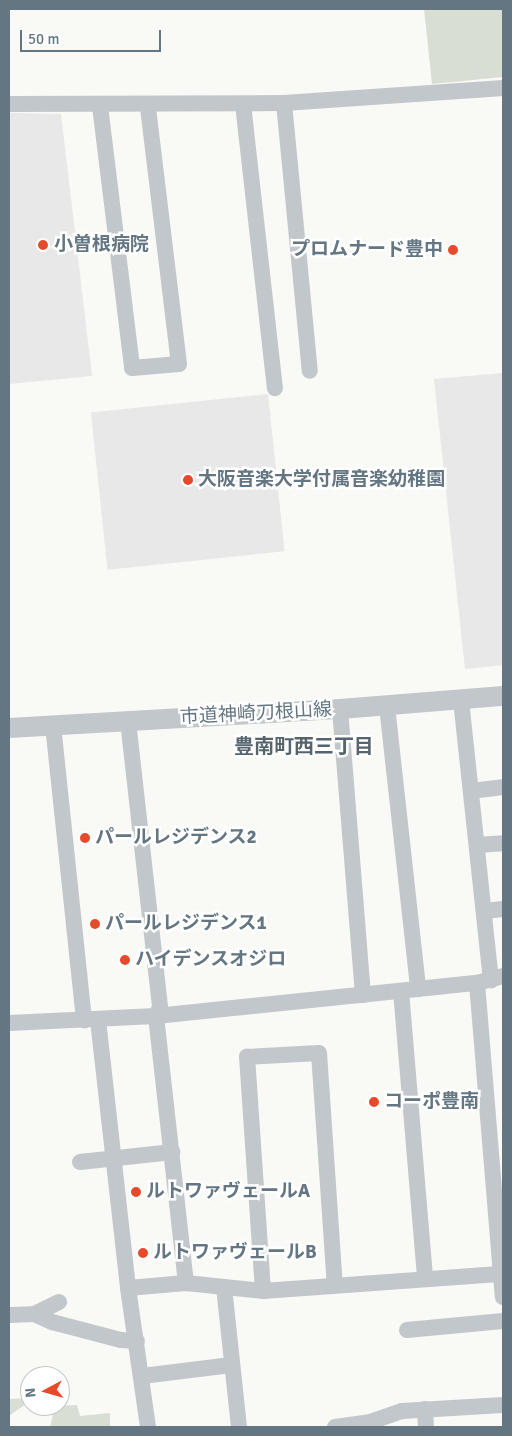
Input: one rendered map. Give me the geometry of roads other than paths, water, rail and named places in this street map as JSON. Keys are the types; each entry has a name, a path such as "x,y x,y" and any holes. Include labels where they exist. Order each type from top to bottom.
{"street":[{"path":"9,104 148,106 284,103 503,88"},
{"path":"284,103 310,371"},
{"path":"243,104 276,388"},
{"path":"100,106 132,368 179,364 148,106"},
{"name":"市道神崎刀根山線","path":"9,728 387,706 503,696"},
{"path":"461,700 491,980 503,1297"},
{"path":"387,706 418,989"},
{"path":"340,709 362,995"},
{"path":"128,721 160,1006 156,1016 186,1283"},
{"path":"53,725 91,1020 114,1158 128,1288 148,1427"},
{"path":"472,791 503,787"},
{"path":"477,846 503,843"},
{"path":"484,911 503,909"},
{"path":"9,1023 156,1016 491,980"},
{"path":"401,991 425,1278"},
{"path":"263,1291 247,1057 319,1053 335,1285"},
{"path":"80,1162 172,1152"},
{"path":"128,1288 186,1283 263,1291 502,1274"},
{"path":"224,1287 239,1427"},
{"path":"9,1315 34,1314 59,1302"},
{"path":"34,1314 61,1325 121,1340 137,1341"},
{"path":"407,1330 503,1321"},
{"path":"142,1376 231,1365"},
{"path":"335,1427 425,1409 503,1405"},
{"path":"425,1409 426,1427"}],"place":[{"name":"小曽根病院","path":"43,245"},
{"name":"プロムナード豊中","path":"453,250"},
{"name":"大阪音楽大学付属音楽幼稚園","path":"188,480"},
{"name":"パールレジデンス2","path":"85,838"},
{"name":"パールレジデンス1","path":"95,924"},
{"name":"ハイデンスオジロ","path":"125,960"},
{"name":"コーポ豊南","path":"374,1102"},
{"name":"ルトワァヴェールA","path":"136,1192"},
{"name":"ルトワァヴェールB","path":"143,1253"}],"district":[{"name":"豊南町西三丁目","path":"304,746"}]}
